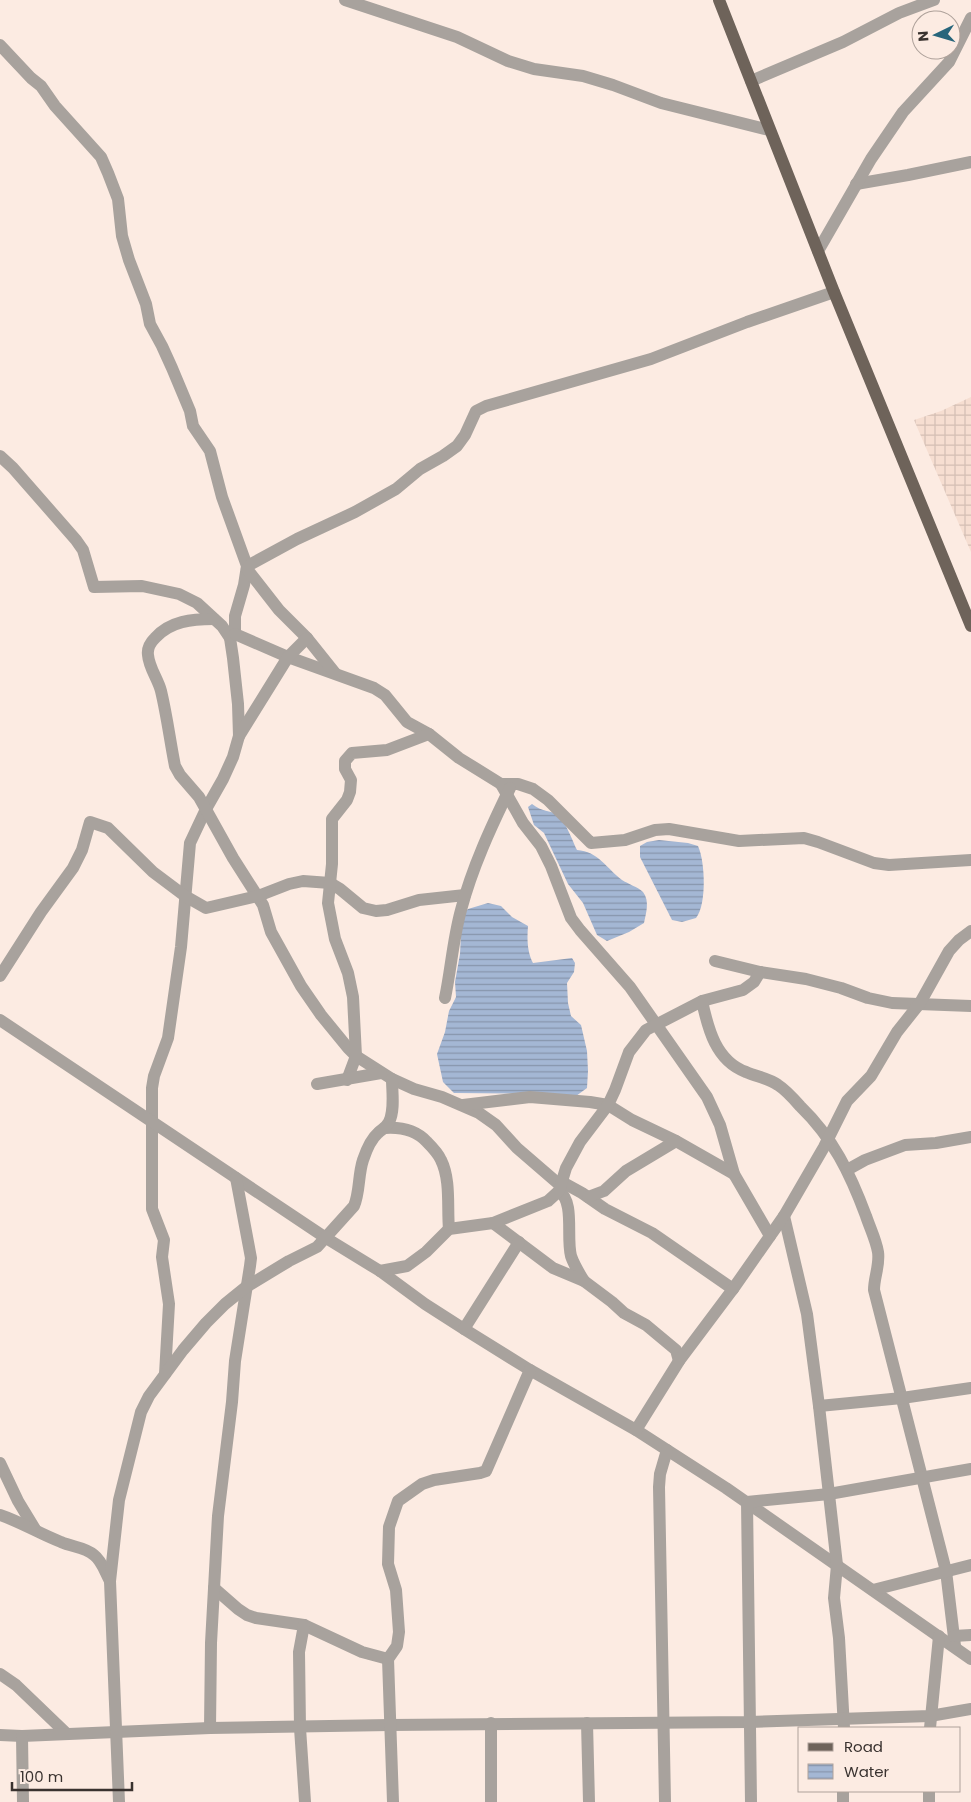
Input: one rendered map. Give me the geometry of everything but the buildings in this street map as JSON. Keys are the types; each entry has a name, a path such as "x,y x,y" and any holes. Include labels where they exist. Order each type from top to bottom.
{"main road":[{"path":"719,0 834,292 971,626"}],"street":[{"path":"345,0 457,37 508,61 534,69 583,76 661,103 769,130"},
{"path":"751,81 843,42 899,13 934,0"},
{"path":"818,251 871,159 903,112 949,62 971,18"},
{"path":"0,45 41,86 55,106 101,157 118,199 122,236 146,304 150,324 172,368 190,411 193,426 210,451 222,497 247,569 279,610 307,638 335,673"},
{"path":"856,184 971,162"},
{"path":"239,736 232,636 247,569 261,558 355,512 396,489 420,469 458,446 476,411 486,406 651,359 747,322 834,292"},
{"path":"0,456 13,468 76,540 83,550 94,587 142,586 179,594 197,603 232,636 380,691 407,722 429,734 459,758 507,787 523,823 544,852 571,918 630,987 707,1097 720,1125 734,1174 770,1236"},
{"path":"214,619 178,622 158,634 148,648 150,664 160,688 175,766 180,775 199,797 258,896 276,943 321,1014 356,1056 387,1076 414,1089 442,1097 479,1113 496,1125 528,1158 561,1186 588,1197 615,1215 652,1233 733,1289"},
{"path":"166,1374 169,1304 162,1257 164,1240 152,1209 154,1076 168,1038 181,947 190,843 223,779 233,757 239,736 288,657 307,638"},
{"path":"348,1080 356,1056 353,997 348,973 332,928 328,903 332,819 347,800 350,792 351,780 344,765 347,757 352,753 388,750 429,734"},
{"path":"507,787 518,784 532,789 548,800 591,843 625,840 655,830 669,830 739,841 804,838 874,863 889,865 971,860"},
{"path":"445,998 460,912 507,787"},
{"path":"0,976 41,912 74,868 82,850 90,822 108,828 152,872 185,896 206,908 258,896 297,882 311,881 330,883 340,888 363,908 376,911 387,910 418,900 465,895"},
{"path":"636,1430 679,1361 733,1289 784,1216 829,1138 846,1101 871,1076 897,1032 920,1003 948,952 971,931"},
{"path":"715,961 760,972 806,979 884,1001 906,1004 971,1006"},
{"path":"380,1271 398,1268 416,1260 449,1229 493,1223 540,1205 561,1186 566,1168 580,1142 608,1105 616,1090 629,1052 646,1030 702,1001 743,990 754,982 760,972"},
{"path":"702,1001 710,1032 724,1057 745,1072 779,1085 816,1121 829,1138 855,1186 878,1254 874,1290 946,1572 955,1641"},
{"path":"0,1020 326,1238 380,1271 425,1304 530,1370 636,1430 747,1502 939,1636 955,1641 971,1658"},
{"path":"316,1084 387,1076"},
{"path":"119,1802 110,1582 119,1500 140,1412 149,1396 206,1323 225,1304 246,1287 289,1261 309,1252 326,1238 354,1206 357,1199 359,1172 364,1157 377,1133 389,1122 391,1114 387,1076"},
{"path":"463,1105 538,1098 608,1105 632,1120 676,1141 734,1174"},
{"path":"384,1128 414,1132 423,1138 442,1160 446,1178 449,1229"},
{"path":"847,1170 864,1160 905,1145 936,1143 971,1137"},
{"path":"588,1197 604,1191 626,1171 676,1141"},
{"path":"210,1728 210,1643 219,1508 235,1361 251,1258 236,1178"},
{"path":"561,1186 568,1201 571,1256 584,1281"},
{"path":"784,1216 807,1314 820,1406 837,1565 834,1598 839,1638 844,1723"},
{"path":"493,1223 553,1268 584,1281 606,1297 624,1314 646,1325 676,1350 679,1361"},
{"path":"464,1329 519,1242"},
{"path":"393,1802 388,1659 397,1646 399,1632 396,1590 388,1564 389,1527 398,1501 422,1484 434,1480 486,1471 530,1370"},
{"path":"820,1406 902,1398 971,1388"},
{"path":"665,1802 659,1487 660,1474 667,1450"},
{"path":"0,1463 18,1500 37,1531"},
{"path":"747,1502 828,1494 971,1469"},
{"path":"747,1502 751,1802"},
{"path":"0,1515 17,1521 61,1543 84,1549 93,1554 100,1562 110,1582"},
{"path":"873,1590 971,1565"},
{"path":"214,1588 238,1610 247,1615 304,1625 362,1652 388,1659"},
{"path":"304,1625 299,1652 300,1728 304,1802"},
{"path":"955,1641 971,1634"},
{"path":"930,1722 939,1636"},
{"path":"0,1674 16,1686 67,1734"},
{"path":"0,1735 22,1736 210,1728 300,1728 390,1724 930,1722 971,1710"},
{"path":"491,1723 491,1802"},
{"path":"587,1723 589,1802"},
{"path":"22,1736 23,1802"}],"shaded area":[{"path":"971,397 971,552 914,420 941,411"}],"water":[{"path":"532,804 555,813 561,818 577,850 597,857 622,880 643,892 647,903 644,923 629,932 607,941 597,935 583,903 568,884 544,833 534,825 528,807"},
{"path":"659,840 698,846 704,882 700,912 696,918 682,922 672,920 640,857 640,846 647,842"},
{"path":"488,903 501,906 512,917 528,926 528,945 533,963 572,958 575,963 574,972 567,983 568,1003 571,1016 581,1025 587,1051 588,1071 587,1088 576,1096 560,1094 454,1093 443,1082 437,1054 445,1032 449,1011 456,997 455,982 460,954 462,915 468,909"}]}
